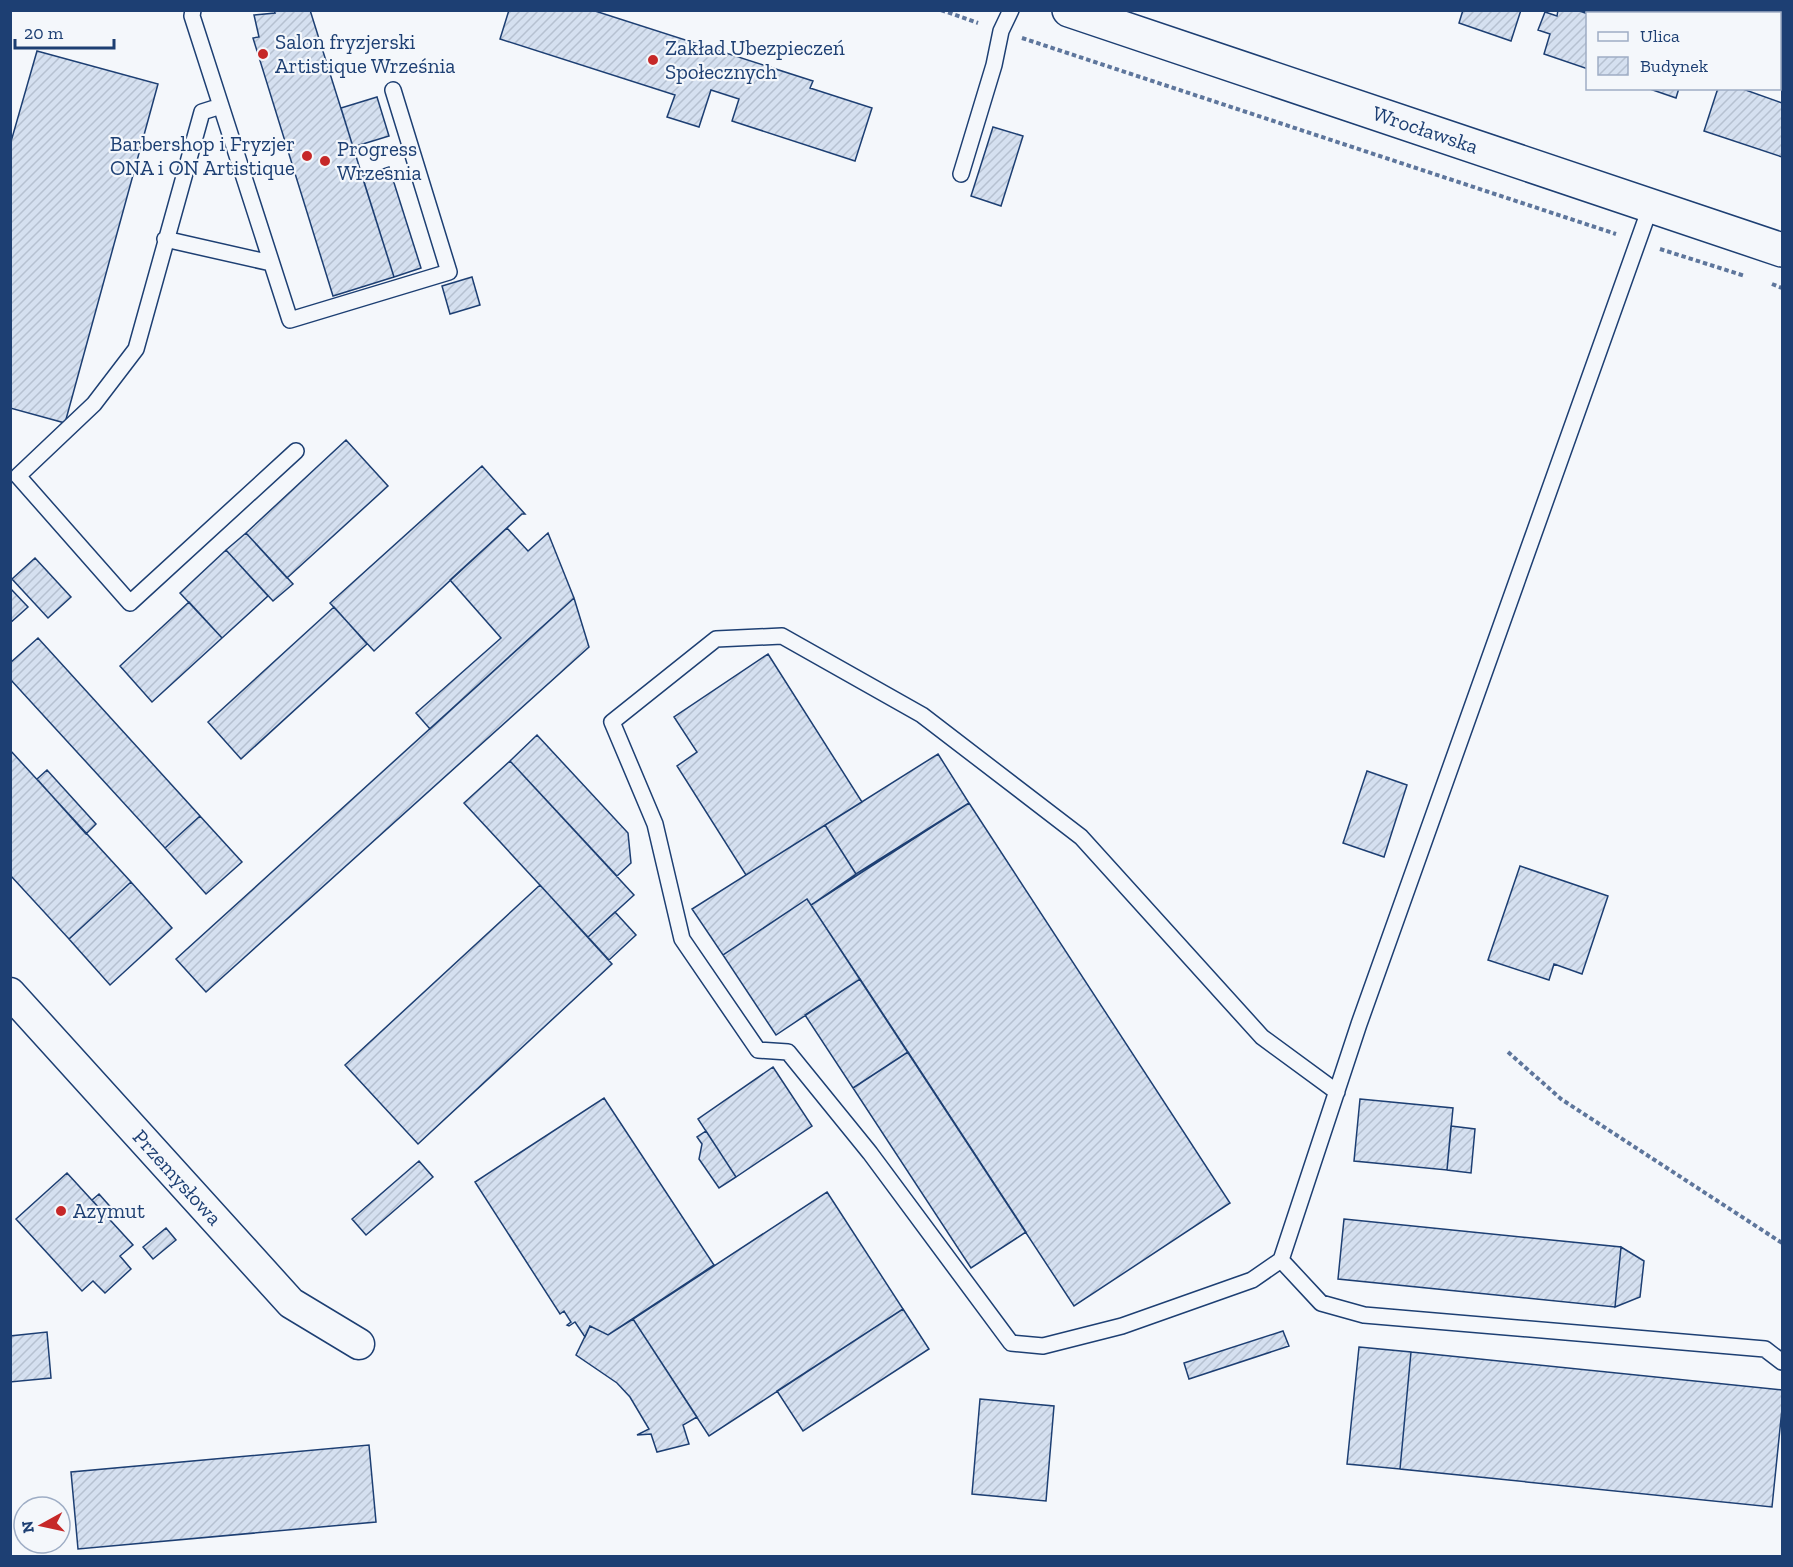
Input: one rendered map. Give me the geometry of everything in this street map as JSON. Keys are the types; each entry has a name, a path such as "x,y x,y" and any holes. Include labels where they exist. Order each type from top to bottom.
{"street":[{"name":"Wrocławska","path":"1069,10 1782,250"},
{"name":"Przemysłowa","path":"10,993 291,1303 359,1344"}],"lane":[{"path":"193,10 192,16 290,320 449,272 393,90"},
{"path":"961,174 994,65 1001,31 1011,10"},
{"path":"221,106 202,111 136,349 94,404 18,476 130,603 296,451"},
{"path":"1337,1092 1262,1037 1081,837 922,716 782,636 716,639 612,722 655,824 682,939 758,1050 788,1052 870,1153 1011,1343 1043,1346 1122,1326 1252,1280 1281,1260 1337,1092 1359,1024 1651,205"},
{"path":"165,239 271,263"},
{"path":"1281,1260 1321,1303 1364,1316 1765,1349 1782,1362"}],"path":[{"path":"941,10 1749,277"},
{"path":"1771,284 1782,288"},
{"path":"1509,1052 1561,1099 1782,1243"}],"building":[{"name":"Progress Wrzesnia","path":"274,10 310,10 394,277 333,296 253,38 259,37 254,15 275,13"},
{"path":"509,10 592,10 813,81 810,88 872,108 855,161 732,121 739,99 711,90 699,127 667,117 675,95 500,39"},
{"path":"1463,10 1521,10 1511,41 1459,23"},
{"path":"1558,10 1577,10 1586,13 1586,68 1544,54 1550,34 1538,30 1545,12 1557,16"},
{"path":"37,51 158,84 65,423 10,408 10,145"},
{"path":"1653,90 1678,90 1676,98"},
{"path":"1717,90 1746,90 1782,103 1782,157 1704,131"},
{"path":"377,97 389,136 353,147 341,108"},
{"path":"993,127 1023,136 1001,206 971,196"},
{"path":"389,167 421,268 394,277 362,176"},
{"path":"472,277 480,305 450,314 442,286"},
{"path":"346,440 388,486 287,578 246,533"},
{"path":"482,466 525,514 522,514 374,651 330,603"},
{"path":"507,528 528,551 548,533 574,598 430,729 416,713 501,638 450,580"},
{"path":"246,533 293,584 273,601 226,550"},
{"path":"226,550 268,596 222,638 180,593"},
{"path":"35,558 71,597 48,618 12,579"},
{"path":"10,588 28,607 10,623"},
{"path":"574,598 589,647 206,992 176,959"},
{"path":"189,602 222,638 152,702 120,666"},
{"path":"334,607 367,644 241,759 208,722"},
{"path":"38,638 200,816 165,848 10,679 10,663"},
{"path":"768,654 862,802 746,875 677,766 697,752 674,717"},
{"path":"537,735 628,833 631,863 617,876 510,761"},
{"path":"10,750 131,882 69,939 10,875"},
{"path":"938,754 969,803 856,874 825,825"},
{"path":"510,761 634,895 588,937 464,803"},
{"path":"47,770 96,824 86,834 37,779"},
{"path":"1367,771 1407,785 1384,857 1343,843"},
{"path":"969,803 1230,1203 1074,1306 811,905"},
{"path":"200,816 242,862 206,894 165,848"},
{"path":"825,825 856,874 811,905 807,899 723,955 692,909"},
{"path":"1520,866 1608,896 1582,974 1554,964 1549,980 1488,960"},
{"path":"131,882 172,928 110,985 69,939"},
{"path":"540,885 612,964 418,1144 345,1065"},
{"path":"807,899 860,979 776,1035 723,955"},
{"path":"615,912 636,935 609,960 588,937"},
{"path":"860,979 908,1052 853,1088 805,1015"},
{"path":"908,1052 1026,1232 971,1268 853,1088"},
{"path":"773,1067 812,1126 736,1177 698,1119"},
{"path":"604,1098 714,1265 608,1335 590,1326 585,1337 575,1322 567,1325 571,1322 564,1311 560,1314 475,1182"},
{"path":"1360,1099 1453,1108 1447,1170 1354,1161"},
{"path":"1451,1126 1475,1129 1471,1173 1447,1170"},
{"path":"706,1131 736,1177 719,1188 699,1159 702,1144 697,1137"},
{"path":"419,1161 433,1177 366,1235 352,1219"},
{"path":"67,1173 133,1245 120,1256 131,1269 105,1293 93,1281 82,1291 16,1219"},
{"path":"827,1192 903,1309 709,1436 633,1319"},
{"path":"99,1194 115,1212 108,1218 92,1200"},
{"path":"1344,1219 1621,1247 1615,1307 1338,1279"},
{"path":"166,1228 176,1240 153,1259 143,1247"},
{"path":"1621,1247 1644,1261 1640,1297 1615,1307"},
{"path":"903,1309 929,1349 803,1431 777,1391"},
{"path":"633,1319 697,1417 683,1425 689,1444 657,1452 651,1434 637,1435 649,1429 630,1397 617,1383 576,1355 590,1326 608,1335"},
{"path":"1283,1331 1289,1346 1189,1379 1184,1363"},
{"path":"47,1332 51,1378 10,1382 10,1336"},
{"path":"1359,1347 1411,1352 1400,1469 1347,1464"},
{"path":"1411,1352 1782,1390 1772,1507 1400,1469"},
{"path":"980,1399 1054,1406 1046,1501 972,1494"},
{"path":"369,1445 376,1522 78,1549 71,1472"}],"place":[{"name":"Salon fryzjerski Artistique Września","path":"263,54"},
{"name":"Zakład Ubezpieczeń Społecznych","path":"653,60"},
{"name":"Barbershop i Fryzjer ONA i ON Artistique","path":"307,156"},
{"name":"Progress Wrzesnia","path":"325,161"},
{"name":"Azymut","path":"61,1211"}]}
